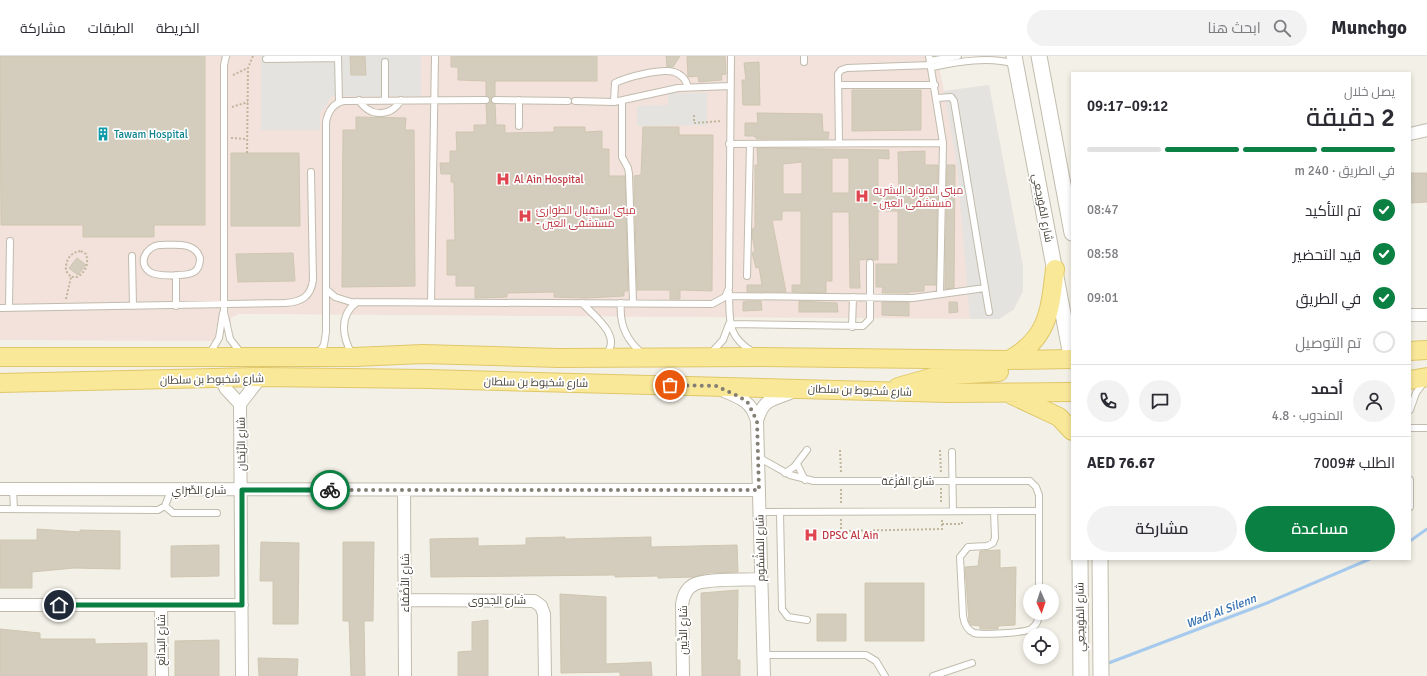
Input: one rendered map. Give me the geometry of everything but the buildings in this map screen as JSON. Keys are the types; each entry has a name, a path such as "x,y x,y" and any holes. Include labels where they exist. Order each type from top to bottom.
{"main road":[{"path":"1009,360 1026,349 1045,325 1050,305 1055,269"},
{"path":"0,345 163,346 186,356"},
{"path":"1411,351 1427,350"},
{"name":"شارع شخبوط بن سلطان","path":"0,357 360,357 422,354 558,358 761,357 1009,360 1071,359"},
{"path":"171,379 238,370 370,367 372,360 360,357"},
{"path":"428,379 423,374 428,368 525,365 558,358"},
{"path":"892,390 922,379 953,373 1071,370"},
{"name":"شارع شخبوط بن سلطان","path":"0,383 261,377 428,379 892,390 947,393 1071,392"},
{"path":"1411,380 1427,378"},
{"path":"0,390 67,382"},
{"path":"1002,392 1028,401 1059,417 1071,430"}],"street":[{"path":"1038,56 1071,223"},
{"name":"شارع المُوَيجعِي","path":"1015,61 1071,354"},
{"path":"1411,134 1427,130"},
{"path":"1411,315 1427,315"},
{"name":"شارع الرَّيْحَان","path":"242,676 242,490 240,404 261,377"},
{"name":"شارع الرَّيْحَان","path":"221,379 226,389 240,404"},
{"name":"شارع المَشْمُوم","path":"716,386 745,400 752,408 757,421 764,676"},
{"path":"757,421 762,409 771,399 787,395 799,388"},
{"name":"شارع الصِّرَاي","path":"0,489 759,490"},
{"name":"شارع الأَصْفَاء","path":"404,490 405,676"},
{"name":"شارع المُوَيجعِي","path":"1080,560 1081,676"},
{"name":"شارع المُوَيجعِي","path":"1100,560 1101,676"},
{"name":"شارع الدِّيين","path":"683,676 682,600 688,589 700,582 761,579"},
{"name":"شارع الجدوى","path":"405,600 534,601 541,606 544,614 545,676"},
{"path":"0,605 242,605"},
{"name":"شارع البدائع","path":"161,605 162,676"}],"lane":[{"path":"206,357 218,342 224,312 224,63 226,56"},
{"path":"431,302 435,56"},
{"path":"730,56 730,324 740,343 761,357"},
{"path":"931,62 958,56"},
{"path":"266,59 338,57 340,102"},
{"path":"839,144 838,74 841,70 847,68 988,57 1015,61"},
{"path":"385,62 385,100"},
{"path":"931,62 943,143 940,294"},
{"path":"614,102 615,83 648,74 665,71 674,72 683,77 688,87"},
{"path":"838,86 935,85"},
{"path":"575,101 614,102 661,91 688,87 730,86"},
{"path":"937,98 951,97 954,101 989,312"},
{"path":"359,100 366,110 378,114 389,112 394,109 401,100"},
{"path":"316,357 325,338 326,122 331,108 340,102 359,100 486,100"},
{"path":"495,100 568,101"},
{"path":"519,100 519,126"},
{"path":"622,101 622,157 628,168 629,174 633,304"},
{"path":"729,144 943,143"},
{"path":"748,276 750,144"},
{"path":"0,308 176,306 294,302 300,300 310,292 312,280 311,172"},
{"path":"9,307 10,241"},
{"path":"159,245 186,245 194,248 200,258 199,266 190,274 176,275 159,275 150,272 145,265 147,251 150,248 159,245"},
{"path":"132,256 133,306"},
{"path":"730,324 863,326 868,322 870,263"},
{"path":"176,275 176,306"},
{"path":"326,290 340,299 357,302 712,304 725,297 729,288"},
{"path":"729,296 913,298 985,288"},
{"path":"852,326 853,297"},
{"path":"357,302 348,310 344,321 346,341 360,357"},
{"path":"582,303 610,336 610,349 601,358"},
{"path":"621,303 621,320 626,336 637,349 650,358"},
{"path":"224,312 230,339 245,357"},
{"path":"706,357 718,346 730,324"},
{"path":"1411,407 1416,393 1427,378"},
{"path":"1411,428 1427,428"},
{"path":"785,473 797,464 807,450"},
{"path":"952,452 953,511"},
{"name":"شارع الفَزْعَة","path":"758,457 785,473 805,480 1030,481 1038,491 1039,584"},
{"path":"797,464 805,480"},
{"path":"13,489 14,509"},
{"path":"0,509 158,510 165,506 171,490"},
{"path":"165,506 173,513 217,513"},
{"path":"994,511 995,538 992,543 987,546 968,547 960,557 963,620 970,631 979,634 1026,631 1037,623 1038,620"},
{"path":"759,512 1039,511"},
{"path":"780,512 782,609 788,617 807,620"},
{"path":"763,655 866,655 880,664 885,676"},
{"path":"933,676 972,663"}],"path":[{"path":"247,153 248,68 253,56"},
{"path":"224,78 248,68"},
{"path":"224,110 248,102"},
{"path":"694,115 694,123 730,121"},
{"path":"224,138 248,139"},
{"path":"84,252 87,259 86,268 77,277 71,277 66,271 68,259 74,253 84,252"},
{"path":"65,307 71,277"}],"shaded area":[{"name":"Al Ain Hospital","path":"0,56 937,56 944,91 989,85 1023,266 1023,291 1014,309 999,319 239,314 231,318 231,325 216,326 215,341 0,340"},
{"path":"261,56 421,56 421,96 332,96 320,114 320,130 261,130"},
{"path":"989,85 1023,267 1023,291 1014,309 999,319 970,319 957,164 944,91"},
{"path":"668,93 707,93 707,125 637,126 637,106 668,105"}],"waterway":[{"name":"Wadi Al Silenn","path":"1411,540 1427,529"},
{"name":"Wadi Al Silenn","path":"1106,664 1267,603 1368,560"}],"way so far":[{"path":"330,490 759,490 757,421 752,408 748,403 740,397 724,392 716,386 670,385"}],"place":[{"name":"Tawam Hospital","path":"103,134"},
{"name":"Al Ain Hospital","path":"503,179"},
{"name":"مبنى الموارد البشريه - مستشفى العين","path":"862,196"},
{"name":"مبنى استقبال الطوارئ - مستشفى العين","path":"525,216"},
{"name":"DPSC Al Ain","path":"811,535"}],"route":[{"path":"59,605 242,605 242,490 330,490"}]}
